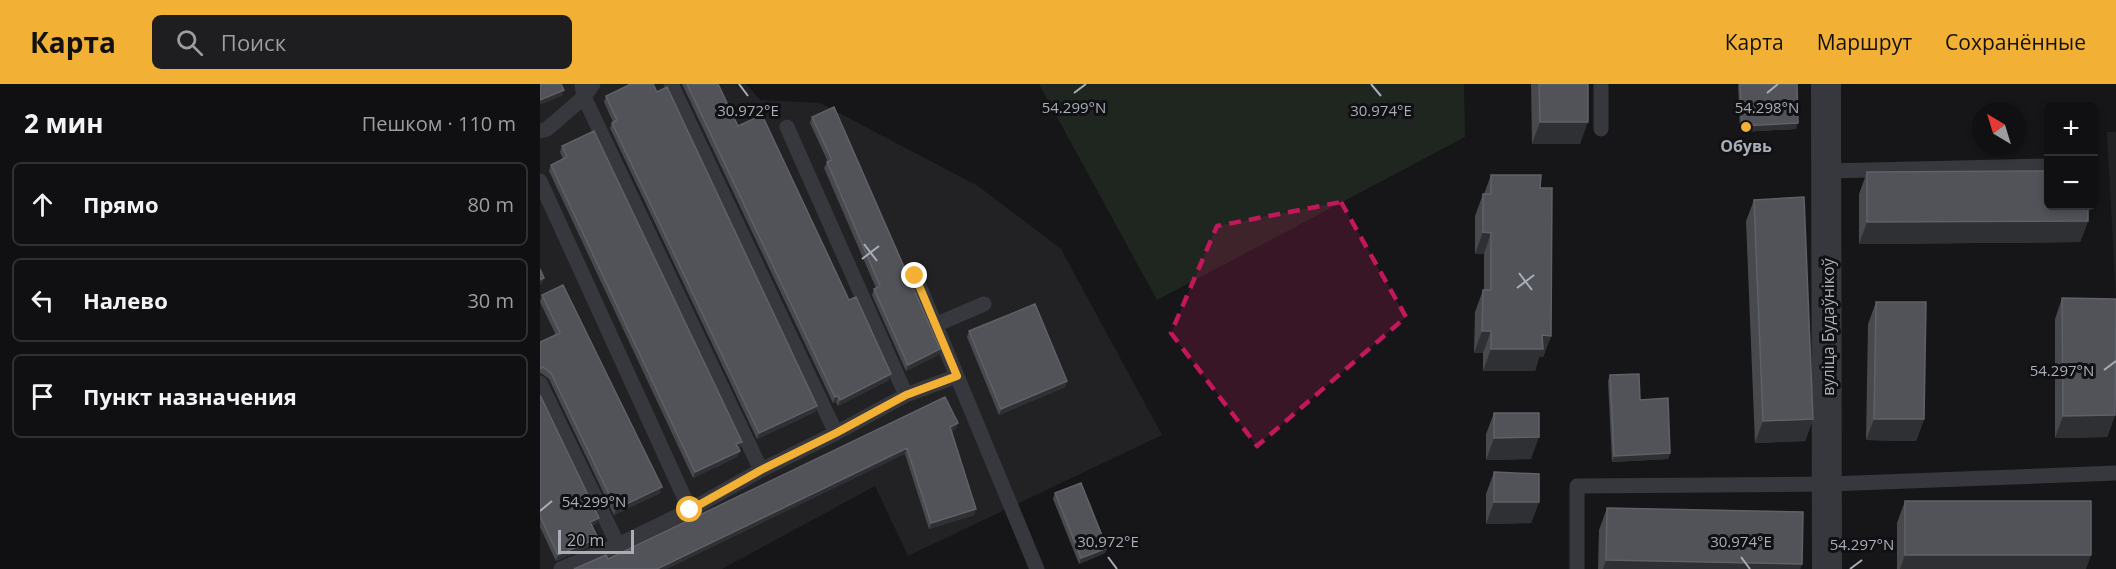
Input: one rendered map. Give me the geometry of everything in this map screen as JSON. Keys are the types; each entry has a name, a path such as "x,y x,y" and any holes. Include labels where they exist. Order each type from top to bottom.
{"street":[{"name":"вуліца Будаўнікоў","path":"1826,84 1829,484 1827,569"}],"lane":[{"path":"671,84 836,433"},
{"path":"1601,84 1601,129"},
{"path":"540,131 547,129 586,88 761,470"},
{"path":"787,127 906,395"},
{"path":"1826,171 2044,166"},
{"path":"540,181 690,510"},
{"path":"915,276 1037,569"},
{"path":"935,325 984,304"},
{"path":"561,569 690,510 761,470 906,395 957,376"},
{"path":"540,383 618,544"},
{"path":"1576,569 1577,486 1829,484 2116,473"}],"highlighted area":[{"path":"1341,202 1406,317 1257,446 1171,333 1217,226"}],"shaded area":[{"path":"540,84 746,84 760,100 820,103 978,186 1061,249 1162,435 908,556 875,486 722,569 540,569"},
{"path":"1039,84 1464,84 1465,137 1157,300"},
{"path":"2107,132 2116,132 2116,300"}],"building":[{"path":"540,84 561,84 564,90 540,100"},
{"path":"631,84 653,84 657,92 667,87 817,406 759,433 612,123 617,120 606,96"},
{"path":"687,84 718,84 738,126 762,115 849,300 856,297 891,374 840,400 838,396 835,397"},
{"path":"1539,84 1588,84 1588,122 1540,122"},
{"path":"1740,84 1797,84 1798,123 1742,126"},
{"path":"834,107 940,349 908,365 874,289 880,286 827,162 832,160 812,117"},
{"path":"594,131 742,442 736,444 740,451 695,472 551,165 567,157 562,146"},
{"path":"2044,171 2044,210 2088,210 2088,221 1867,222 1867,172"},
{"path":"1491,175 1541,175 1540,188 1552,188 1551,336 1542,335 1543,349 1491,349 1491,331 1482,331 1483,290 1491,290 1491,233 1483,232 1483,194 1491,194"},
{"path":"1804,197 1813,419 1763,421 1754,200"},
{"path":"563,285 662,487 616,509 551,373 543,367 540,369 540,342 560,333 542,295"},
{"path":"2062,298 2116,299 2115,415 2063,416"},
{"path":"1876,302 1926,302 1924,419 1874,419"},
{"path":"1035,304 1067,381 1001,409 969,331"},
{"path":"1639,374 1640,400 1668,398 1670,453 1614,456 1610,375"},
{"path":"540,395 599,518 590,522 598,538 558,555 540,516"},
{"path":"945,397 958,423 950,427 976,509 931,523 907,448 657,569 574,569 606,555 608,559"},
{"path":"1494,413 1539,413 1539,437 1494,438"},
{"path":"1494,472 1539,474 1539,502 1494,502"},
{"path":"1081,483 1107,548 1081,558 1055,493"},
{"path":"1905,501 2091,501 2091,555 1905,555"},
{"path":"1607,508 1803,512 1802,564 1606,560"}],"place":[{"name":"Обувь","path":"1746,127"}],"route":[{"path":"690,510 761,470 906,395 957,376 915,276"}]}
